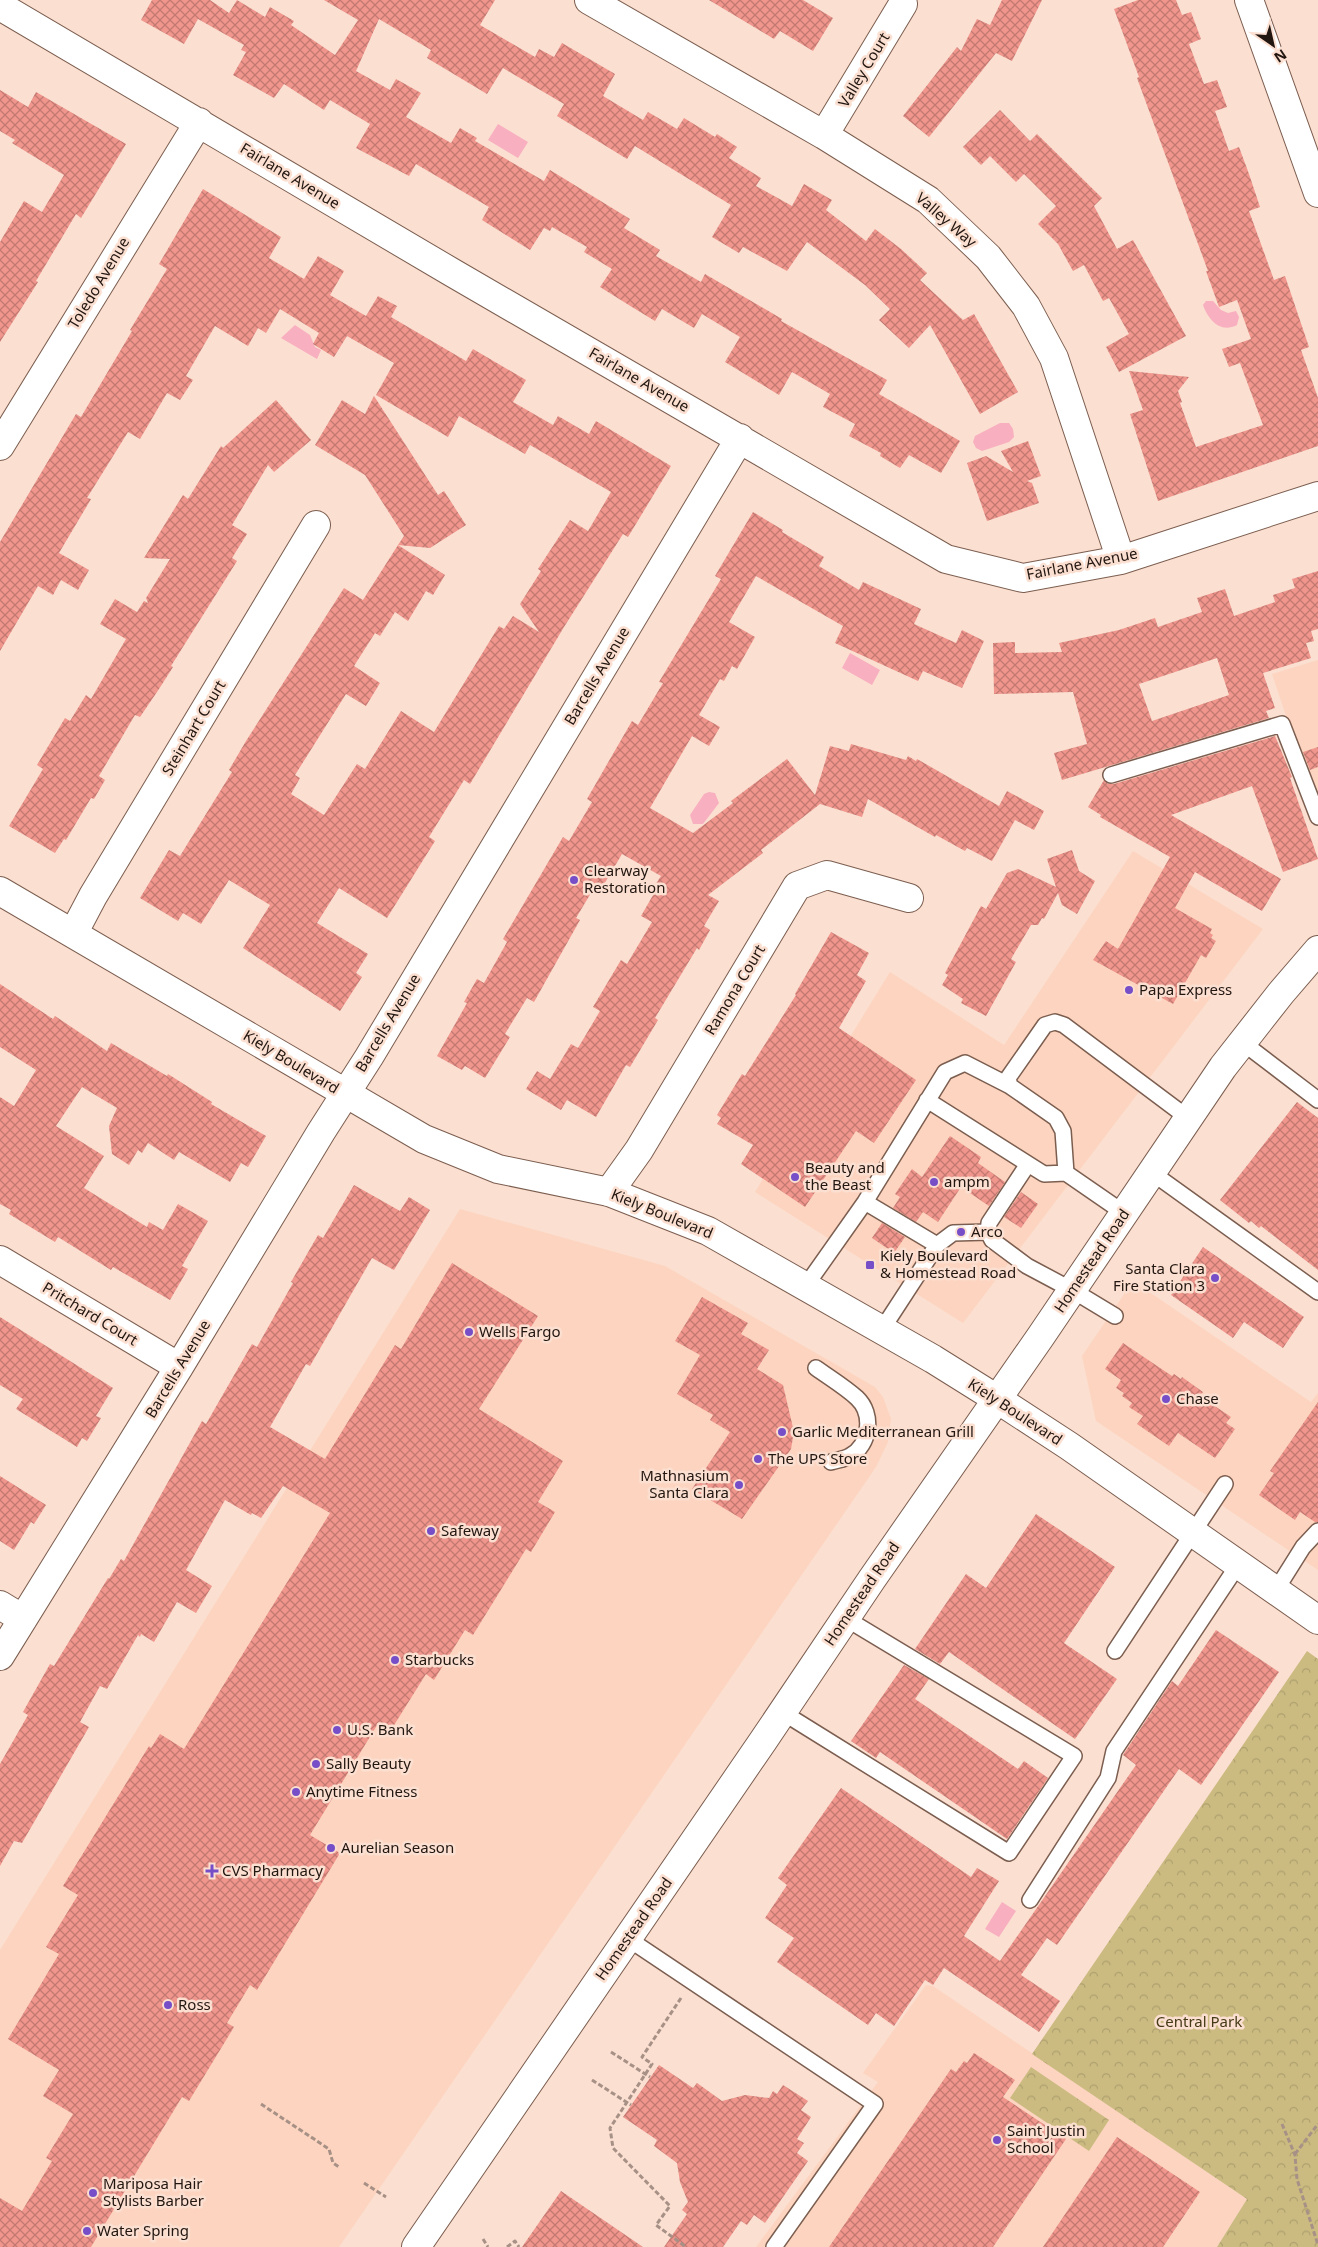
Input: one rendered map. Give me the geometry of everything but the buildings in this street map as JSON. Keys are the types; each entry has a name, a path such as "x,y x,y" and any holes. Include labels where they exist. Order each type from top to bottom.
{"street":[{"name":"Valley Way","path":"590,0 824,135 928,200 988,257 1026,306 1054,358 1120,560"},
{"path":"1249,0 1318,193"},
{"name":"Valley Court","path":"824,135 903,4"},
{"name":"Fairlane Avenue","path":"0,6 462,278 946,559 1023,578 1120,560 1318,496"},
{"name":"Toledo Avenue","path":"0,446 199,122"},
{"name":"Barcells Avenue","path":"0,1656 345,1094 740,438"},
{"name":"Steinhart Court","path":"74,932 93,896 316,525"},
{"name":"Ramona Court","path":"609,1192 639,1150 797,886 826,875 909,898"},
{"name":"Kiely Boulevard","path":"0,890 424,1139 498,1169 609,1192 708,1231 933,1359 997,1399 1318,1620"},
{"name":"Homestead Road","path":"416,2247 1188,1118 1242,1042 1318,950"},
{"name":"Pritchard Court","path":"0,1260 179,1367"},
{"path":"0,1605 23,1619"}],"lane":[{"path":"1111,775 1282,724 1318,816"},
{"path":"1010,1086 1008,1078 1045,1025 1055,1022 1064,1025 1188,1118"},
{"path":"1242,1042 1318,1100"},
{"path":"806,1288 864,1202 945,1072 965,1064 1010,1086 1056,1118 1063,1131 1066,1173"},
{"path":"927,1100 1044,1174 1066,1173 1124,1212"},
{"path":"1028,1164 988,1223 988,1232 992,1240 1027,1266 1115,1316"},
{"path":"1152,1172 1318,1292"},
{"path":"864,1202 937,1245"},
{"path":"881,1331 937,1245 953,1233 988,1232"},
{"path":"816,1368 858,1399 865,1408 867,1436 860,1448 850,1456 831,1462"},
{"path":"1115,1652 1225,1484"},
{"path":"1276,1590 1303,1547 1318,1531"},
{"path":"1030,1900 1108,1778 1114,1750 1238,1565"},
{"path":"782,1712 1009,1853 1074,1756 845,1618"},
{"path":"627,1938 875,2104 774,2247"}],"path":[{"path":"686,2247 656,2225 670,2206 614,2148 610,2128 652,2064 642,2057 692,1982"},
{"path":"611,2052 650,2078"},
{"path":"592,2080 631,2105"},
{"path":"261,2104 329,2149 332,2163 339,2167"},
{"path":"1282,2124 1295,2155 1299,2187 1318,2245"},
{"path":"1295,2155 1318,2124"},
{"path":"364,2183 386,2197"},
{"path":"483,2239 488,2247"},
{"path":"509,2246 515,2242 519,2247"}],"shaded area":[{"path":"498,124 528,142 518,158 488,140"},
{"path":"1206,301 1213,301 1221,310 1228,313 1236,311 1239,317 1237,325 1225,328 1215,324 1203,305"},
{"path":"295,325 310,335 315,347 321,350 317,359 281,338"},
{"path":"1000,423 1009,423 1013,429 1014,437 1009,442 982,451 976,448 973,442 975,436"},
{"path":"850,653 880,670 872,685 842,668"},
{"path":"1318,660 1318,811 1272,674"},
{"path":"709,792 715,793 719,803 703,824 693,824 690,815 704,794"},
{"path":"1133,851 1263,929 963,1323 755,1192 890,972 1004,1045"},
{"path":"460,1209 665,1266 875,1387 883,1397 891,1419 888,1442 876,1467 339,2247 0,2247 0,1950"},
{"path":"1133,1281 1311,1402 1318,1393 1318,1570 1096,1421 1082,1356"},
{"path":"1002,1902 1016,1911 999,1937 985,1929"},
{"name":"Saint Justin School","path":"926,1985 933,1986 1247,2199 1217,2247 756,2247 878,2082 863,2073"}],"green space":[{"name":"Central Park","path":"1307,1651 1318,1659 1318,2247 1217,2247 1247,2199 1032,2054"},
{"path":"1031,2067 1109,2120 1089,2151 1010,2098"}],"place":[{"name":"Clearway Restoration","path":"574,880"},
{"name":"Papa Express","path":"1129,990"},
{"name":"Beauty and the Beast","path":"795,1177"},
{"name":"ampm","path":"934,1182"},
{"name":"Arco","path":"961,1232"},
{"name":"Kiely Boulevard & Homestead Road","path":"870,1265"},
{"name":"Santa Clara Fire Station 3","path":"1215,1278"},
{"name":"Wells Fargo","path":"469,1332"},
{"name":"Chase","path":"1166,1399"},
{"name":"Garlic Mediterranean Grill","path":"782,1432"},
{"name":"The UPS Store","path":"758,1459"},
{"name":"Mathnasium Santa Clara","path":"739,1485"},
{"name":"Safeway","path":"431,1531"},
{"name":"Starbucks","path":"395,1660"},
{"name":"U.S. Bank","path":"337,1730"},
{"name":"Sally Beauty","path":"316,1764"},
{"name":"Anytime Fitness","path":"296,1792"},
{"name":"Aurelian Season","path":"331,1848"},
{"name":"CVS Pharmacy","path":"212,1871"},
{"name":"Ross","path":"168,2005"},
{"name":"Saint Justin School","path":"997,2140"},
{"name":"Mariposa Hair Stylists Barber","path":"93,2193"},
{"name":"Water Spring","path":"87,2231"}]}
